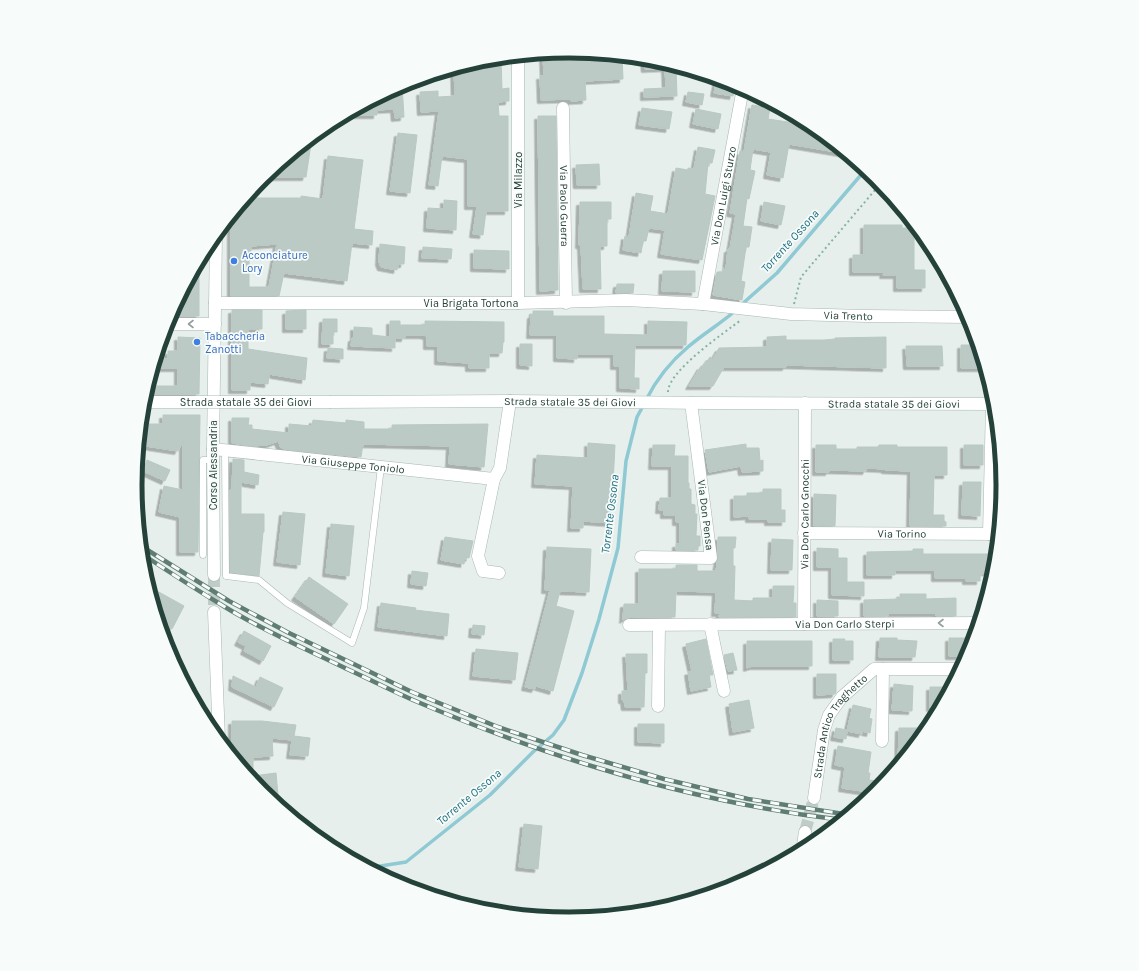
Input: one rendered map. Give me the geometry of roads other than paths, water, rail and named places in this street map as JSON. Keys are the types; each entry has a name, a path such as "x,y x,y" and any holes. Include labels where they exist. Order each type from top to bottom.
{"street":[{"name":"Via Milazzo","path":"518,62 518,304"},
{"name":"Via Don Luigi Sturzo","path":"703,304 742,95"},
{"name":"Via Paolo Guerra","path":"563,108 566,303"},
{"name":"Corso Alessandria","path":"214,575 217,453 215,324 216,245"},
{"name":"Via Brigata Tortona","path":"215,303 518,304 626,300 703,304 726,308"},
{"name":"Via Trento","path":"726,308 791,314 962,317"},
{"path":"174,324 215,324"},
{"path":"499,573 483,571 478,556 494,479 500,468 510,401"},
{"name":"Strada statale 35 dei Giovi","path":"150,402 510,401 989,404"},
{"name":"Via Don Pensa","path":"641,557 711,558 691,403"},
{"name":"Via Don Carlo Gnocchi","path":"804,624 805,403"},
{"path":"994,439 994,532"},
{"name":"Via Giuseppe Toniolo","path":"217,453 381,467 494,479"},
{"name":"Via Torino","path":"804,533 994,534"},
{"path":"214,612 219,730"},
{"name":"Via Don Carlo Sterpi","path":"628,625 974,623"},
{"path":"710,624 724,691"},
{"path":"658,706 660,625"},
{"name":"Strada Antico Traghetto","path":"814,798 824,730 829,715 842,697 874,669 956,669"},
{"name":"Strada Antico Traghetto","path":"882,741 883,669"},
{"path":"803,843 805,832"}],"lane":[{"path":"203,555 203,460 217,453 226,576 259,580 287,603 352,643 364,608 381,467"}],"waterway":[{"name":"Torrente Ossona","path":"741,305 777,273 862,174"},
{"name":"Torrente Ossona","path":"646,400 654,385 669,365 694,342 735,311"},
{"name":"Torrente Ossona","path":"376,867 406,862 490,795 533,752 553,735 564,720 582,673 599,619 618,548 626,461 637,417 643,406"}],"tunnel":[{"path":"214,575 214,612"},
{"path":"805,832 814,798"}],"railway":[{"path":"147,550 229,601 287,632 412,692 498,727 582,755 664,779 748,799 843,814"},
{"path":"148,558 225,607 270,632 404,696 516,741 570,759 678,790 733,802 837,819"}],"place":[{"name":"Acconciature Lory","path":"234,261"},
{"name":"Tabaccheria Zanotti","path":"197,342"}]}
